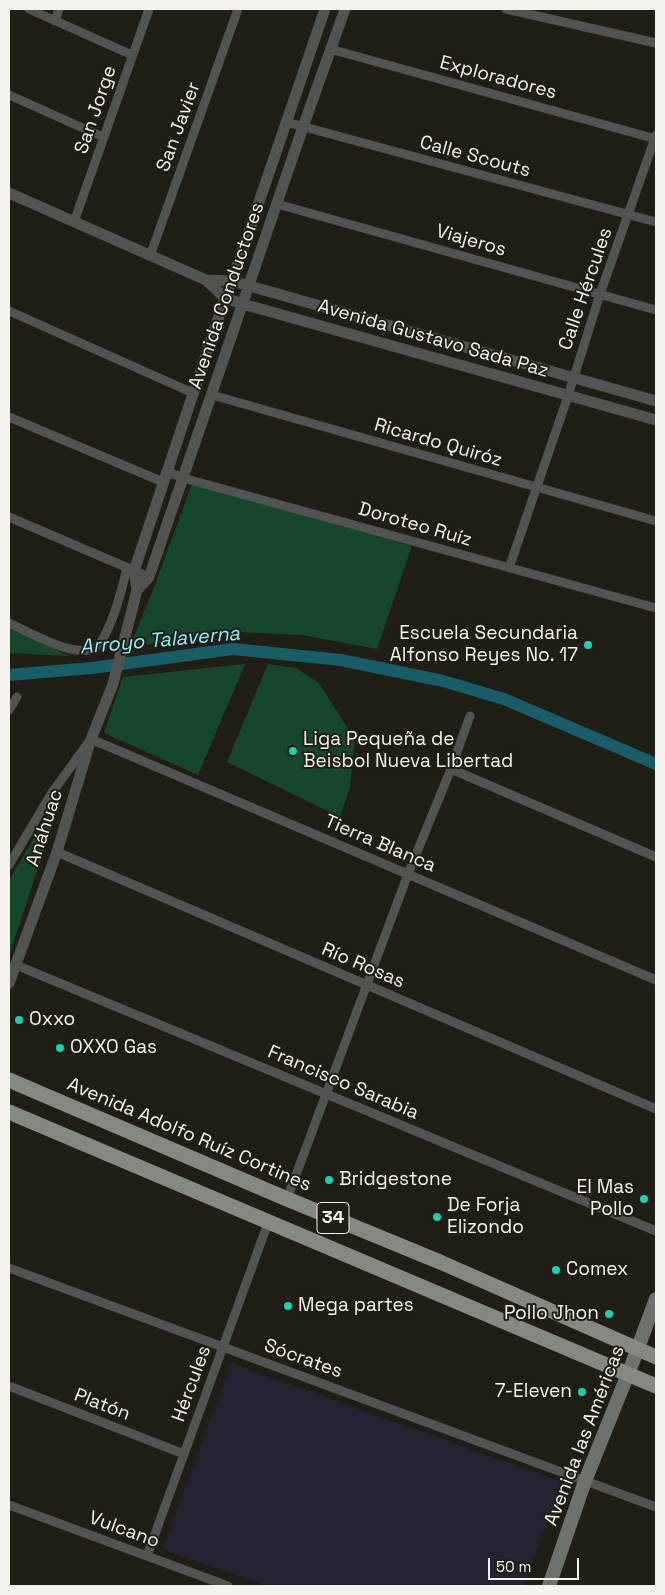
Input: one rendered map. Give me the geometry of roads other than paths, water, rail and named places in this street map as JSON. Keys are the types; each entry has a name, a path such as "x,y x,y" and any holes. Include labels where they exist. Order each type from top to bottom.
{"main road":[{"name":"Avenida Adolfo Ruíz Cortines","path":"9,1080 440,1262 656,1357"},
{"name":"34","path":"9,1112 656,1386"},
{"name":"Avenida las Américas","path":"550,1586 585,1481 638,1349 656,1298"}],"street":[{"path":"29,9 132,55"},
{"path":"55,21 59,9"},
{"name":"San Jorge","path":"74,222 149,9"},
{"name":"San Javier","path":"150,256 238,9"},
{"name":"Avenida Conductores","path":"113,684 136,590 130,569 165,476 325,9"},
{"name":"Avenida Conductores","path":"136,590 149,576 345,9"},
{"path":"506,9 656,43"},
{"name":"Exploradores","path":"330,49 656,137"},
{"path":"9,95 104,136"},
{"name":"Calle Scouts","path":"286,122 656,222"},
{"name":"Calle Hércules","path":"509,568 568,396 600,294 656,137"},
{"name":"Avenida Gustavo Sada Paz","path":"9,193 206,280 225,298 656,420"},
{"name":"Viajeros","path":"277,204 656,310"},
{"name":"Avenida Gustavo Sada Paz","path":"206,280 232,281 656,401"},
{"path":"9,311 193,393"},
{"name":"Ricardo Quiróz","path":"212,396 656,521"},
{"name":"Doroteo Ruíz","path":"9,417 165,476 184,478 656,608"},
{"path":"9,516 149,576"},
{"path":"9,623 73,649 93,649 100,643 108,629 130,569"},
{"name":"Anáhuac","path":"9,983 56,852 91,740 113,684"},
{"path":"9,710 17,697"},
{"path":"287,1199 408,874 452,769 470,716"},
{"path":"9,865 51,794 91,740"},
{"name":"Tierra Blanca","path":"91,740 656,980"},
{"path":"452,769 656,857"},
{"name":"Río Rosas","path":"56,852 656,1109"},
{"name":"Francisco Sarabia","path":"16,965 656,1231"},
{"name":"Hércules","path":"147,1556 268,1223"},
{"name":"Sócrates","path":"9,1268 656,1507"},
{"name":"Platón","path":"9,1386 184,1454"},
{"name":"Vulcano","path":"9,1505 228,1586"}],"waterway":[{"name":"Arroyo Talaverna","path":"9,675 92,668 233,649 341,660 443,681 504,699 656,764"}],"place":[{"name":"Escuela Secundaria Alfonso Reyes No. 17","path":"588,645"},
{"name":"Liga Pequeña de Beisbol Nueva Libertad","path":"293,751"},
{"name":"Oxxo","path":"19,1020"},
{"name":"OXXO Gas","path":"60,1048"},
{"name":"Bridgestone","path":"329,1180"},
{"name":"El Mas Pollo","path":"644,1199"},
{"name":"De Forja Elizondo","path":"437,1217"},
{"name":"Comex","path":"556,1270"},
{"name":"Mega partes","path":"288,1306"},
{"name":"Pollo Jhon","path":"609,1314"},
{"name":"7-Eleven","path":"582,1392"}]}
